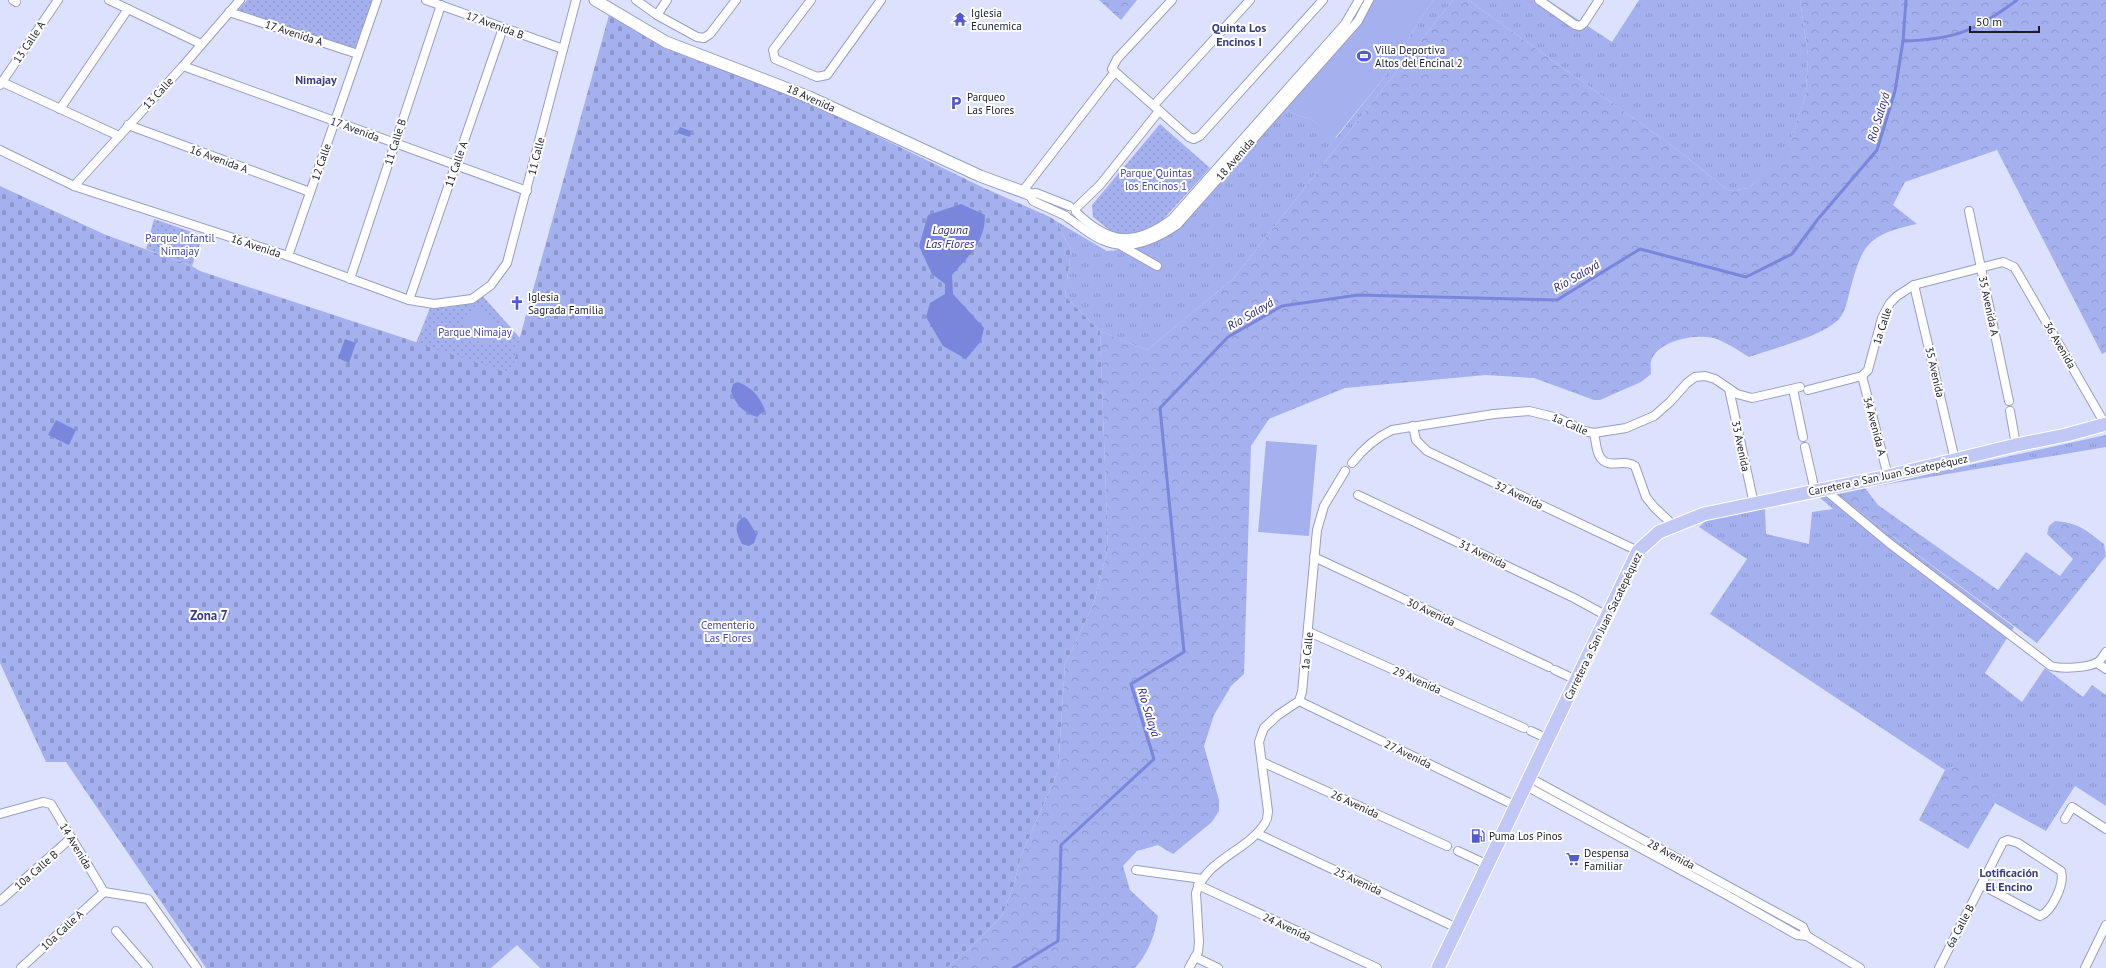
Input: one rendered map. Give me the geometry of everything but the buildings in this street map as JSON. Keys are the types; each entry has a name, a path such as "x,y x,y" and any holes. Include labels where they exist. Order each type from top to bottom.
{"main road":[{"name":"Carretera a San Juan Sacatepéquez","path":"1438,968 1516,806 1533,785 1548,739 1638,551 1654,535 1672,525 1715,511 1888,476 2016,445 2066,435 2106,424"}],"street":[{"name":"13 Calle A","path":"1,83 58,0"},
{"path":"109,0 201,44"},
{"name":"13 Calle","path":"74,186 183,66 240,0"},
{"name":"12 Calle","path":"288,256 377,0"},
{"name":"17 Avenida B","path":"426,0 563,49"},
{"name":"11 Calle","path":"472,299 492,285 507,263 576,0"},
{"name":"18 Avenida","path":"595,0 666,42 809,97 986,178 1026,193 1036,193 1074,209 1088,224 1111,237 1142,236 1164,226 1172,219 1345,24 1359,0"},
{"path":"636,0 657,15 697,37 704,38 710,34 736,0"},
{"path":"657,15 667,0"},
{"path":"811,0 773,50 773,55 776,59 817,78 822,78 827,75 881,0"},
{"path":"1172,0 1113,64 1112,69 1114,73 1189,137 1194,139 1200,136 1322,0"},
{"path":"1067,217 1074,217 1074,209 1100,185 1156,108 1250,0"},
{"name":"18 Avenida","path":"1026,193 1033,201 1067,217 1100,240 1120,245 1143,242 1168,231 1177,225 1358,21 1369,0"},
{"path":"1539,0 1575,25 1580,26 1584,23 1599,0"},
{"name":"11 Calle B","path":"350,279 441,5"},
{"path":"60,108 128,9"},
{"name":"17 Avenida A","path":"229,12 358,54"},
{"name":"11 Calle A","path":"410,300 503,28"},
{"name":"17 Avenida","path":"183,66 527,191"},
{"path":"1026,193 1114,73"},
{"path":"1,83 60,108 119,136"},
{"name":"16 Avenida A","path":"128,125 310,192"},
{"name":"16 Avenida","path":"0,150 74,186 288,256 410,300 434,304 472,299"},
{"name":"35 Avenida A","path":"1969,211 2009,401"},
{"path":"1120,245 1157,266"},
{"name":"1a Calle","path":"1352,463 1363,449 1378,437 1392,430 1529,411 1558,418 1584,431 1594,433 1626,428 1654,416 1695,377 1705,376 1715,379 1737,394 1752,398 1862,376 1871,364 1882,318 1890,303 1897,296 1914,285 2003,262 2014,267"},
{"name":"36 Avenida","path":"2014,267 2106,424"},
{"name":"35 Avenida","path":"1914,285 1955,460"},
{"name":"34 Avenida A","path":"1862,376 1888,476"},
{"name":"33 Avenida","path":"1729,389 1754,504"},
{"path":"1800,389 1803,437"},
{"path":"2010,412 2016,445"},
{"name":"32 Avenida","path":"1413,426 1416,440 1427,452 1638,551"},
{"path":"1594,433 1601,459 1608,463 1625,462 1635,466 1646,497 1672,525"},
{"path":"1805,447 1820,490 2051,666 2068,668 2097,663 2106,652"},
{"name":"1a Calle","path":"1299,702 1302,692 1309,632 1317,530 1324,506 1345,471"},
{"name":"31 Avenida","path":"1358,495 1574,598 1607,616"},
{"name":"30 Avenida","path":"1314,557 1576,680"},
{"name":"29 Avenida","path":"1309,632 1548,739"},
{"path":"2097,663 2106,669"},
{"path":"1189,968 1195,957 1199,942 1196,900 1200,882 1225,858 1258,834 1266,821 1268,811 1259,742 1264,728 1278,715 1299,702"},
{"name":"27 Avenida","path":"1299,702 1516,806"},
{"name":"26 Avenida","path":"1262,762 1447,846"},
{"name":"28 Avenida","path":"1533,785 1797,935 1807,936 1860,968"},
{"name":"14 Avenida","path":"0,814 46,802 51,804 104,892"},
{"path":"2065,819 2072,807 2106,829"},
{"name":"25 Avenida","path":"1258,834 1457,928"},
{"name":"10a Calle B","path":"0,901 71,838"},
{"name":"6a Calle B","path":"1939,968 2003,842 2008,840 2018,844 2061,871 2063,878 2061,888 2045,914 2040,916 1982,885"},
{"path":"1458,851 1488,865"},
{"name":"24 Avenida","path":"1136,870 1200,882 1376,968"},
{"path":"104,892 148,899 197,968"},
{"name":"10a Calle A","path":"21,968 104,892"},
{"path":"2085,968 2106,924"},
{"path":"116,931 148,968"},
{"path":"1195,957 1218,968"}],"green space":[{"path":"247,0 373,0 355,49 237,11"},
{"path":"1099,0 1137,0 1121,20"},
{"name":"Villa Deportiva Altos del Encinal 2","path":"1372,0 1433,0 1382,80 1335,138 1311,119 1296,115 1283,108"},
{"path":"1433,0 1453,0 1233,279 1147,350 1100,331 1065,296 1071,250 1056,221 1107,251 1131,249 1159,239 1283,108 1296,115 1311,119 1336,138 1382,80"},
{"path":"1453,0 1468,0 1675,148 1729,191 1749,188 1787,151 1806,94 1808,55 1800,0 2106,0 2106,352 2102,354 1997,150 1905,182 1893,205 1917,224 1900,228 1876,238 1863,253 1858,264 1842,316 1819,333 1795,342 1749,357 1729,345 1712,338 1692,337 1674,341 1654,354 1651,361 1651,374 1641,382 1600,400 1594,400 1534,378 1486,375 1345,388 1269,419 1251,446 1244,674 1231,686 1214,715 1204,746 1219,800 1219,811 1212,822 1173,854 1158,845 1137,851 1123,866 1130,890 1158,916 1153,937 1144,956 1135,968 946,968 972,946 1002,916 1014,884 1021,856 1058,771 1065,664 1094,603 1108,547 1100,331 1147,350 1233,279"},
{"path":"1468,0 1548,0 1612,42 1639,0 1800,0 1808,55 1806,94 1787,152 1749,188 1729,191 1675,148"},
{"name":"Cementerio Las Flores","path":"609,15 664,48 809,103 982,187 1050,217 1056,221 1071,250 1065,296 1100,331 1108,547 1094,603 1065,664 1058,771 1021,856 1014,884 1002,916 972,946 946,968 540,968 517,945 491,968 206,968 66,762 46,762 0,663 0,186 106,235 192,266 200,271 510,373"},
{"name":"Parque Quintas los Encinos 1","path":"1160,124 1210,168 1159,224 1133,234 1113,233 1093,217 1092,205"},
{"name":"Parque Infantil Nimajay","path":"154,219 203,236 192,266 146,249"},
{"name":"Parque Nimajay","path":"481,294 520,338 511,374 416,343 430,308 457,306 469,302"},
{"path":"478,305 502,331 487,346 463,320"},
{"path":"2106,435 2106,447 1865,488"},
{"path":"1266,441 1317,445 1309,536 1258,532"},
{"path":"1865,488 1878,505 1998,590 2026,552 2060,576 2073,559 2047,534 2049,526 2055,521 2071,523 2087,531 2104,544 2106,556 2037,643 1848,503 1842,497 1848,490"},
{"path":"1848,490 1848,503 2014,627 1985,673 2022,702 2045,668 2083,697 2092,685 2106,695 2106,806 2075,786 2046,831 1995,803 1995,796 1953,767 1945,770 1710,614 1747,559 1699,527 1708,519 1765,508 1766,534 1809,544 1812,512 1833,509 1818,496"},
{"path":"1953,767 1963,770 1995,796 1995,803 1968,849 1919,820 1945,770"}],"water":[{"path":"680,127 691,131 690,137 677,133"},
{"name":"Laguna Las Flores","path":"961,204 985,215 984,225 979,241 970,255 952,275 953,294 984,328 981,341 966,359 943,346 926,317 930,303 945,294 945,284 932,274 919,246 928,215"},
{"path":"345,339 356,343 349,363 338,358"},
{"path":"738,382 755,393 765,410 757,417 744,410 735,400 731,391 733,384"},
{"path":"56,420 76,430 69,445 48,435"},
{"path":"744,517 747,519 757,535 754,543 749,546 742,544 737,529 738,523"}],"waterway":[{"name":"Río Salayá","path":"1014,968 1058,941 1061,845 1154,759 1131,684 1184,652 1160,408 1228,337 1282,306 1358,295 1557,300 1640,249 1746,277 1792,254 1818,219 1877,150 1895,91 1903,41 1906,0"},
{"path":"1903,41 1937,38 1964,31 1989,19 2017,0"}],"place":[{"name":"Iglesia Ecunemica","path":"960,19"},
{"name":"Villa Deportiva Altos del Encinal 2","path":"1364,56"},
{"name":"Parqueo Las Flores","path":"956,103"},
{"name":"Iglesia Sagrada Familia","path":"517,303"},
{"name":"Puma Los Pinos","path":"1478,836"},
{"name":"Despensa Familiar","path":"1573,859"}],"district":[{"name":"Quinta Los Encinos I","path":"1239,34"},
{"name":"Nimajay","path":"316,79"},
{"name":"Zona 7","path":"209,615"},
{"name":"Lotificación El Encino","path":"2009,879"}]}
